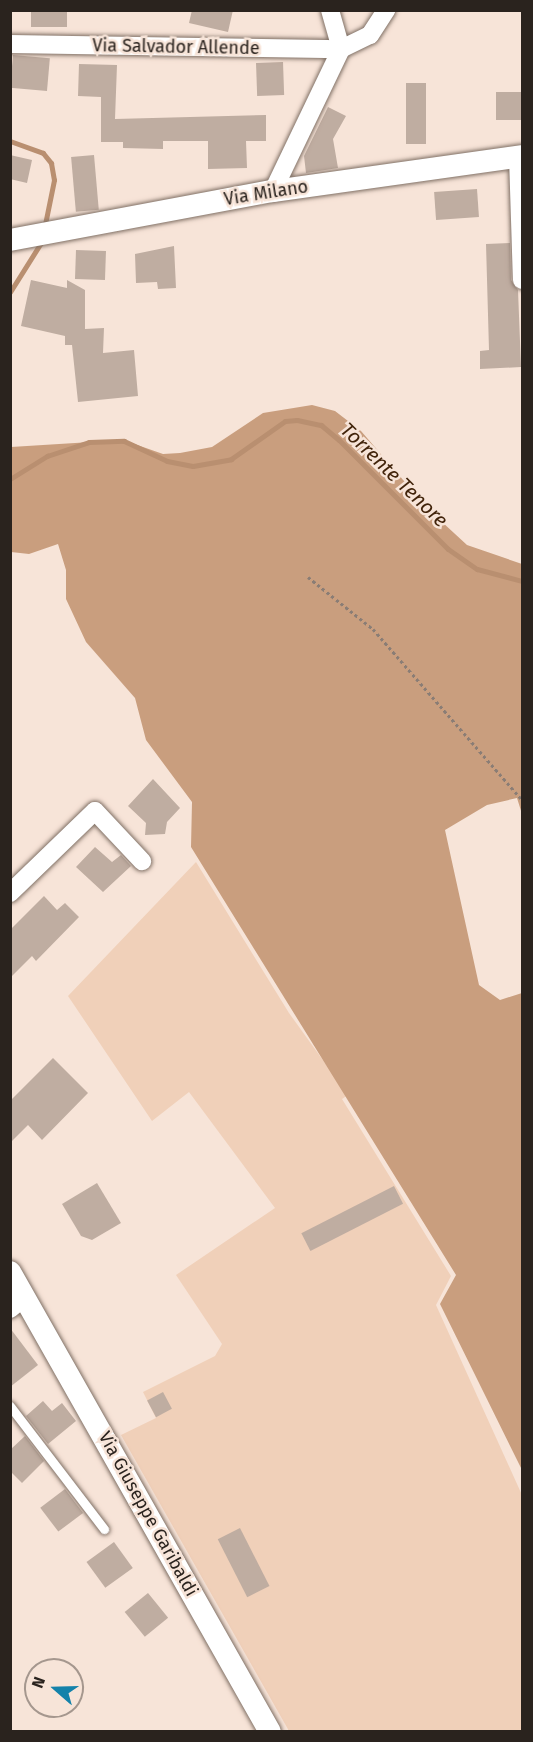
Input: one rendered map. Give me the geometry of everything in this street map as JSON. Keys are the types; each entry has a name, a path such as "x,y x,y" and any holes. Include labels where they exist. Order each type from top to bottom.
{"street":[{"path":"330,10 341,48"},
{"path":"273,191 341,48 370,35 386,10"},
{"name":"Via Salvador Allende","path":"10,44 341,48"},
{"path":"520,156 522,280"},
{"name":"Via Milano","path":"19,238 273,191 520,156"},
{"path":"10,893 95,811 142,861"},
{"name":"Via Giuseppe Garibaldi","path":"10,1272 18,1303 270,1731"}],"lane":[{"path":"10,1406 104,1529"}],"path":[{"path":"308,577 373,629 522,800"}],"shaded area":[{"path":"312,405 335,411 361,431 429,510 467,545 522,564 522,814 517,798 487,805 445,830 479,985 500,1000 522,993 522,1470 440,1304 456,1275 191,847 192,802 146,740 135,698 86,642 66,599 66,570 58,544 29,554 11,552 11,447 123,440 163,454 180,453 212,447 263,413"},
{"path":"196,862 289,1013 348,1095 342,1099 451,1276 436,1305 522,1495 522,1731 289,1731 121,1435 156,1418 143,1392 215,1356 222,1344 176,1275 275,1208 189,1092 152,1121 68,996"}],"building":[{"path":"31,10 67,10 67,27 31,27"},
{"path":"192,10 233,10 228,32 189,23"},
{"path":"13,55 50,58 47,91 10,88"},
{"path":"283,62 284,95 257,96 256,63"},
{"path":"79,64 117,65 115,119 266,115 266,141 246,141 247,168 208,169 208,141 163,141 163,149 123,148 123,142 101,142 101,97 78,96"},
{"path":"406,83 426,83 426,144 406,144"},
{"path":"496,92 522,92 522,120 496,120"},
{"path":"328,107 346,116 333,139 338,168 306,173 304,156"},
{"path":"10,155 32,160 27,183 10,179"},
{"path":"94,155 99,210 76,212 71,157"},
{"path":"477,189 479,217 436,220 434,192"},
{"path":"510,243 511,280 518,290 521,367 480,369 480,351 489,350 486,244"},
{"path":"174,246 176,288 158,289 157,282 136,283 135,254"},
{"path":"76,250 106,251 105,280 75,279"},
{"path":"31,280 67,288 67,280 85,290 85,329 104,328 103,353 134,350 138,396 78,402 72,345 65,345 65,336 21,326"},
{"path":"153,779 180,808 167,822 165,834 145,835 146,823 128,806"},
{"path":"95,847 112,862 121,855 131,866 103,892 76,867"},
{"path":"44,896 57,910 65,903 79,917 36,961 32,956 10,978 10,930"},
{"path":"53,1058 88,1093 42,1140 28,1125 10,1143 10,1101"},
{"path":"97,1183 121,1223 92,1240 81,1236 62,1204"},
{"path":"394,1186 403,1204 310,1251 301,1233"},
{"path":"10,1328 38,1365 10,1387"},
{"path":"163,1392 172,1409 156,1417 147,1400"},
{"path":"43,1401 52,1411 62,1403 76,1421 48,1444 26,1416"},
{"path":"25,1436 44,1461 22,1483 10,1471 10,1450"},
{"path":"65,1489 83,1513 58,1532 40,1508"},
{"path":"240,1528 270,1586 247,1597 218,1539"},
{"path":"114,1542 133,1568 105,1588 86,1562"},
{"path":"148,1593 168,1618 145,1637 125,1612"}],"waterway":[{"name":"Torrente Tenore","path":"10,141 43,153 51,163 54,180 44,229"},
{"name":"Torrente Tenore","path":"10,292 42,241"},
{"name":"Torrente Tenore","path":"10,479 47,456 89,442 124,441 167,461 193,466 231,459 285,421 297,420 321,425 339,440 448,549 477,569 522,581"}]}
